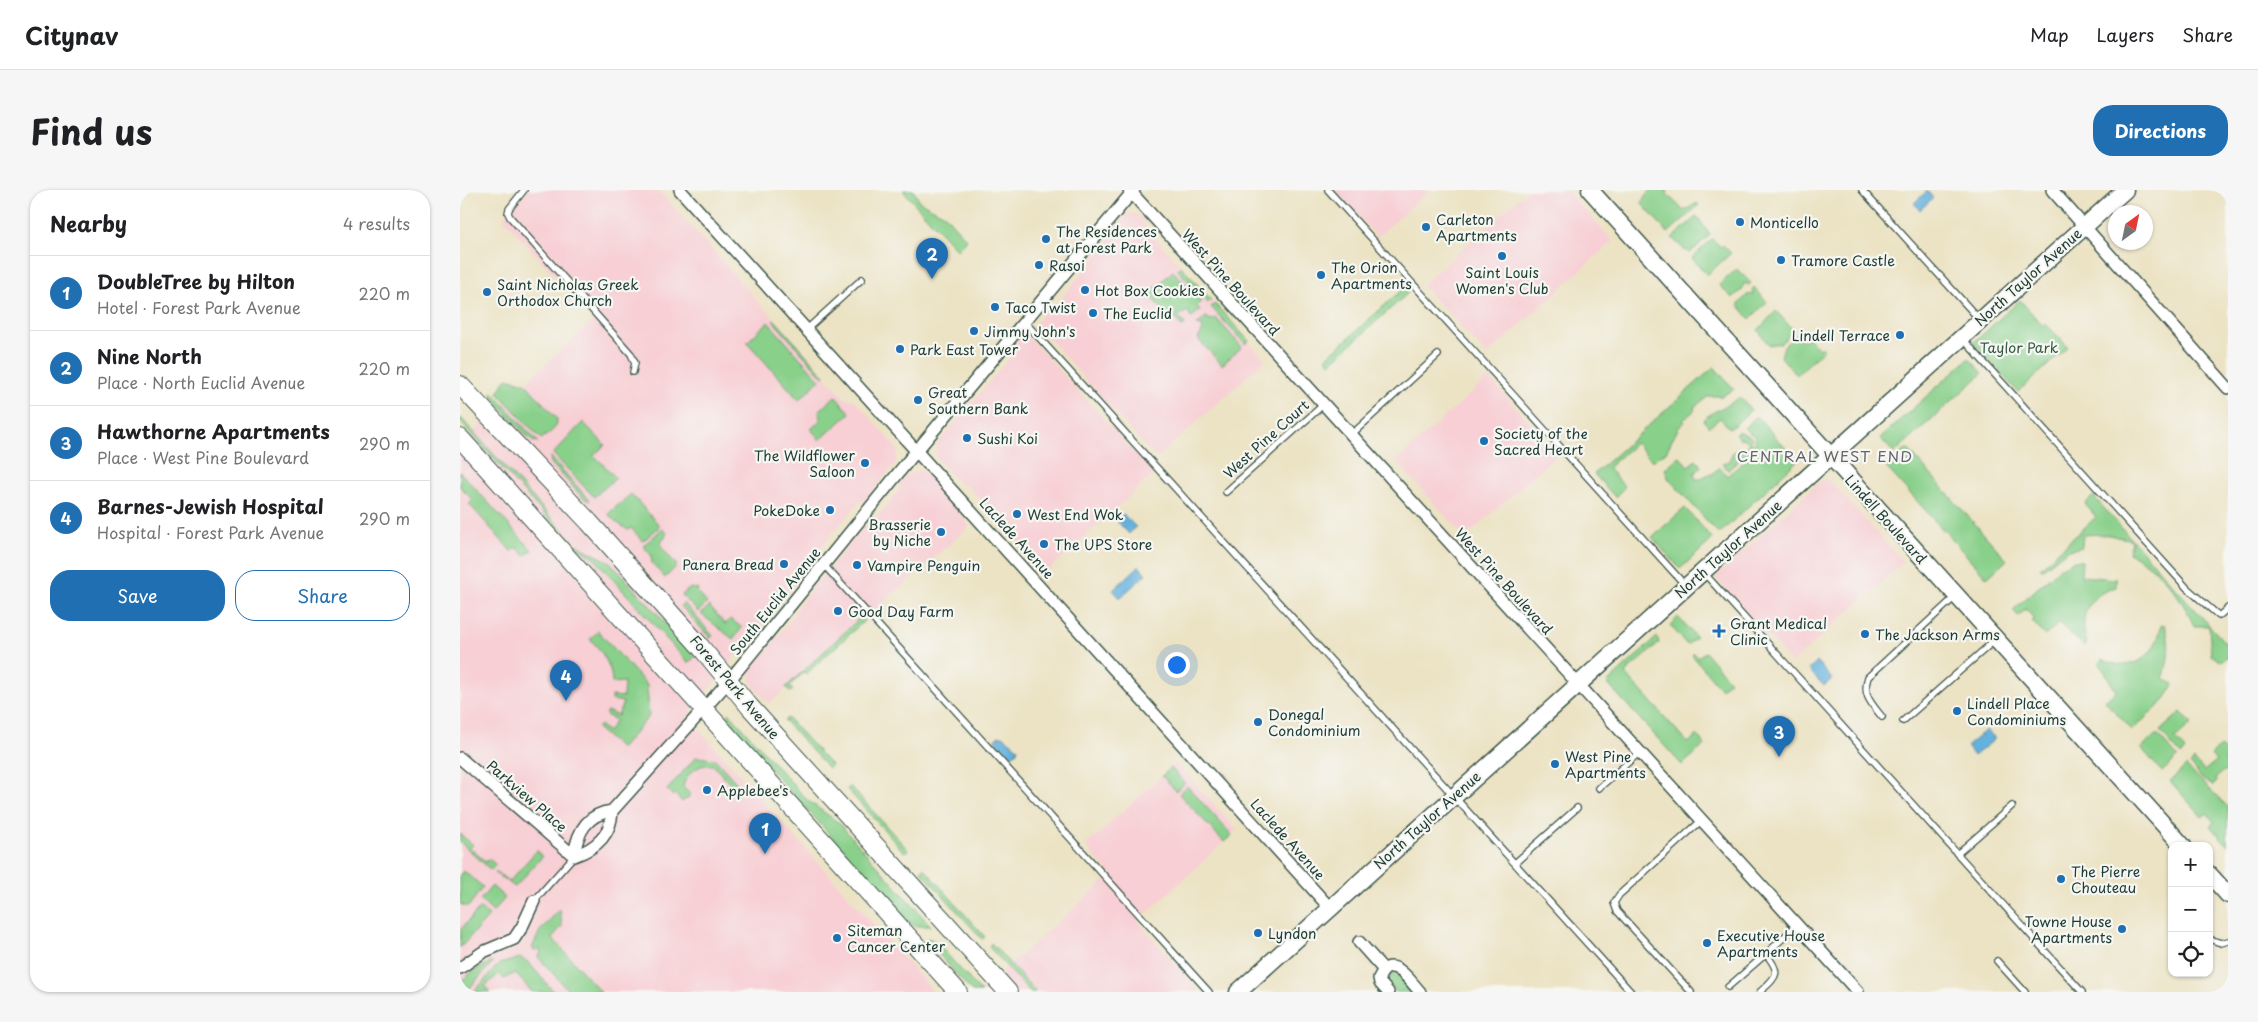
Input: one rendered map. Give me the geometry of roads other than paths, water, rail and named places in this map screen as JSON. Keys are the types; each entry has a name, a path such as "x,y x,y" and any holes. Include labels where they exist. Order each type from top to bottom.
{"main road":[{"name":"Forest Park Avenue","path":"460,385 589,522 699,645 728,682 1008,992"},
{"path":"460,438 958,992"}],"street":[{"name":"Laclede Avenue","path":"680,190 1330,908"},
{"name":"Lindell Boulevard","path":"1590,190 2179,842"},
{"path":"2052,190 2228,388"},
{"name":"North Taylor Avenue","path":"1238,992 2125,190"},
{"name":"South Euclid Avenue","path":"574,856 597,845 610,828 612,811 728,682 1131,191"},
{"name":"West Pine Boulevard","path":"1131,191 1323,405 1858,992"},
{"name":"Parkview Place","path":"460,758 574,856"},
{"name":"South Euclid Avenue","path":"574,856 577,838 585,826 599,813 612,811"},
{"path":"2213,878 2228,895"},
{"path":"460,968 483,952 514,938 522,927 534,901"},
{"path":"1359,942 1384,970"},
{"path":"1388,992 1379,978 1384,970 1394,967 1399,968 1420,992"}],"lane":[{"path":"524,190 508,209 510,217 631,354 635,363 633,372"},
{"path":"1328,190 1686,586"},
{"path":"1862,190 1981,320"},
{"path":"807,329 862,279"},
{"path":"1024,321 1631,992"},
{"path":"1961,338 2187,588 2219,616 2228,608"},
{"path":"1351,435 1438,355"},
{"name":"West Pine Court","path":"1226,492 1323,405"},
{"path":"824,565 1209,992"},
{"path":"1702,572 2082,992"},
{"path":"1882,716 1866,696 1864,687 1868,677 1956,596"},
{"path":"1903,721 1996,639"},
{"path":"1600,788 1640,752"},
{"path":"1957,854 2012,806"},
{"path":"1515,864 1577,808"},
{"path":"1691,992 1617,910 1614,903 1620,895 1702,820"},
{"path":"534,901 574,856"},
{"path":"1728,988 1797,925"},
{"path":"2213,941 2228,942"},
{"path":"1760,992 1775,978 1776,974 1775,966 1766,954"},
{"path":"1997,961 2025,992"}],"water":[{"path":"1927,191 1933,198 1920,210 1914,203"},
{"path":"1123,514 1136,527 1129,534 1116,520"},
{"path":"1139,566 1146,574 1120,598 1113,590"},
{"path":"1817,662 1832,679 1824,686 1809,670"},
{"path":"1986,730 1994,737 1994,740 1974,756 1968,745"},
{"path":"999,736 1003,736 1018,748 1017,752 1010,758 994,740"}],"place":[{"name":"Monticello","path":"1740,222"},
{"name":"Carleton Apartments","path":"1426,227"},
{"name":"The Residences at Forest Park","path":"1046,239"},
{"name":"Saint Louis Women's Club","path":"1502,256"},
{"name":"Tramore Castle","path":"1781,260"},
{"name":"Rasoi","path":"1039,265"},
{"name":"The Orion Apartments","path":"1321,275"},
{"name":"Nine North","path":"932,279"},
{"name":"Hot Box Cookies","path":"1085,290"},
{"name":"Saint Nicholas Greek Orthodox Church","path":"487,292"},
{"name":"Taco Twist","path":"995,307"},
{"name":"The Euclid","path":"1093,313"},
{"name":"Jimmy John's","path":"974,331"},
{"name":"Lindell Terrace","path":"1900,335"},
{"name":"Park East Tower","path":"900,349"},
{"name":"Great Southern Bank","path":"918,400"},
{"name":"Sushi Koi","path":"967,438"},
{"name":"Society of the Sacred Heart","path":"1484,441"},
{"name":"The Wildflower Saloon","path":"865,463"},
{"name":"PokeDoke","path":"830,510"},
{"name":"West End Wok","path":"1017,514"},
{"name":"Brasserie by Niche","path":"941,532"},
{"name":"The UPS Store","path":"1044,544"},
{"name":"Panera Bread","path":"784,564"},
{"name":"Vampire Penguin","path":"857,565"},
{"name":"Good Day Farm","path":"838,611"},
{"name":"Grant Medical Clinic","path":"1719,631"},
{"name":"The Jackson Arms","path":"1865,634"},
{"name":"Barnes-Jewish Hospital","path":"566,701"},
{"name":"Lindell Place Condominiums","path":"1957,711"},
{"name":"Donegal Condominium","path":"1258,722"},
{"name":"Hawthorne Apartments","path":"1779,757"},
{"name":"West Pine Apartments","path":"1555,764"},
{"name":"Applebee's","path":"707,790"},
{"name":"DoubleTree by Hilton","path":"765,854"},
{"name":"The Pierre Chouteau","path":"2061,879"},
{"name":"Towne House Apartments","path":"2122,929"},
{"name":"Lyndon","path":"1258,933"},
{"name":"Siteman Cancer Center","path":"837,938"},
{"name":"Executive House Apartments","path":"1707,943"}],"district":[{"name":"CENTRAL WEST END","path":"1825,455"}],"park label":[{"name":"Taylor Park","path":"2019,347"}]}
